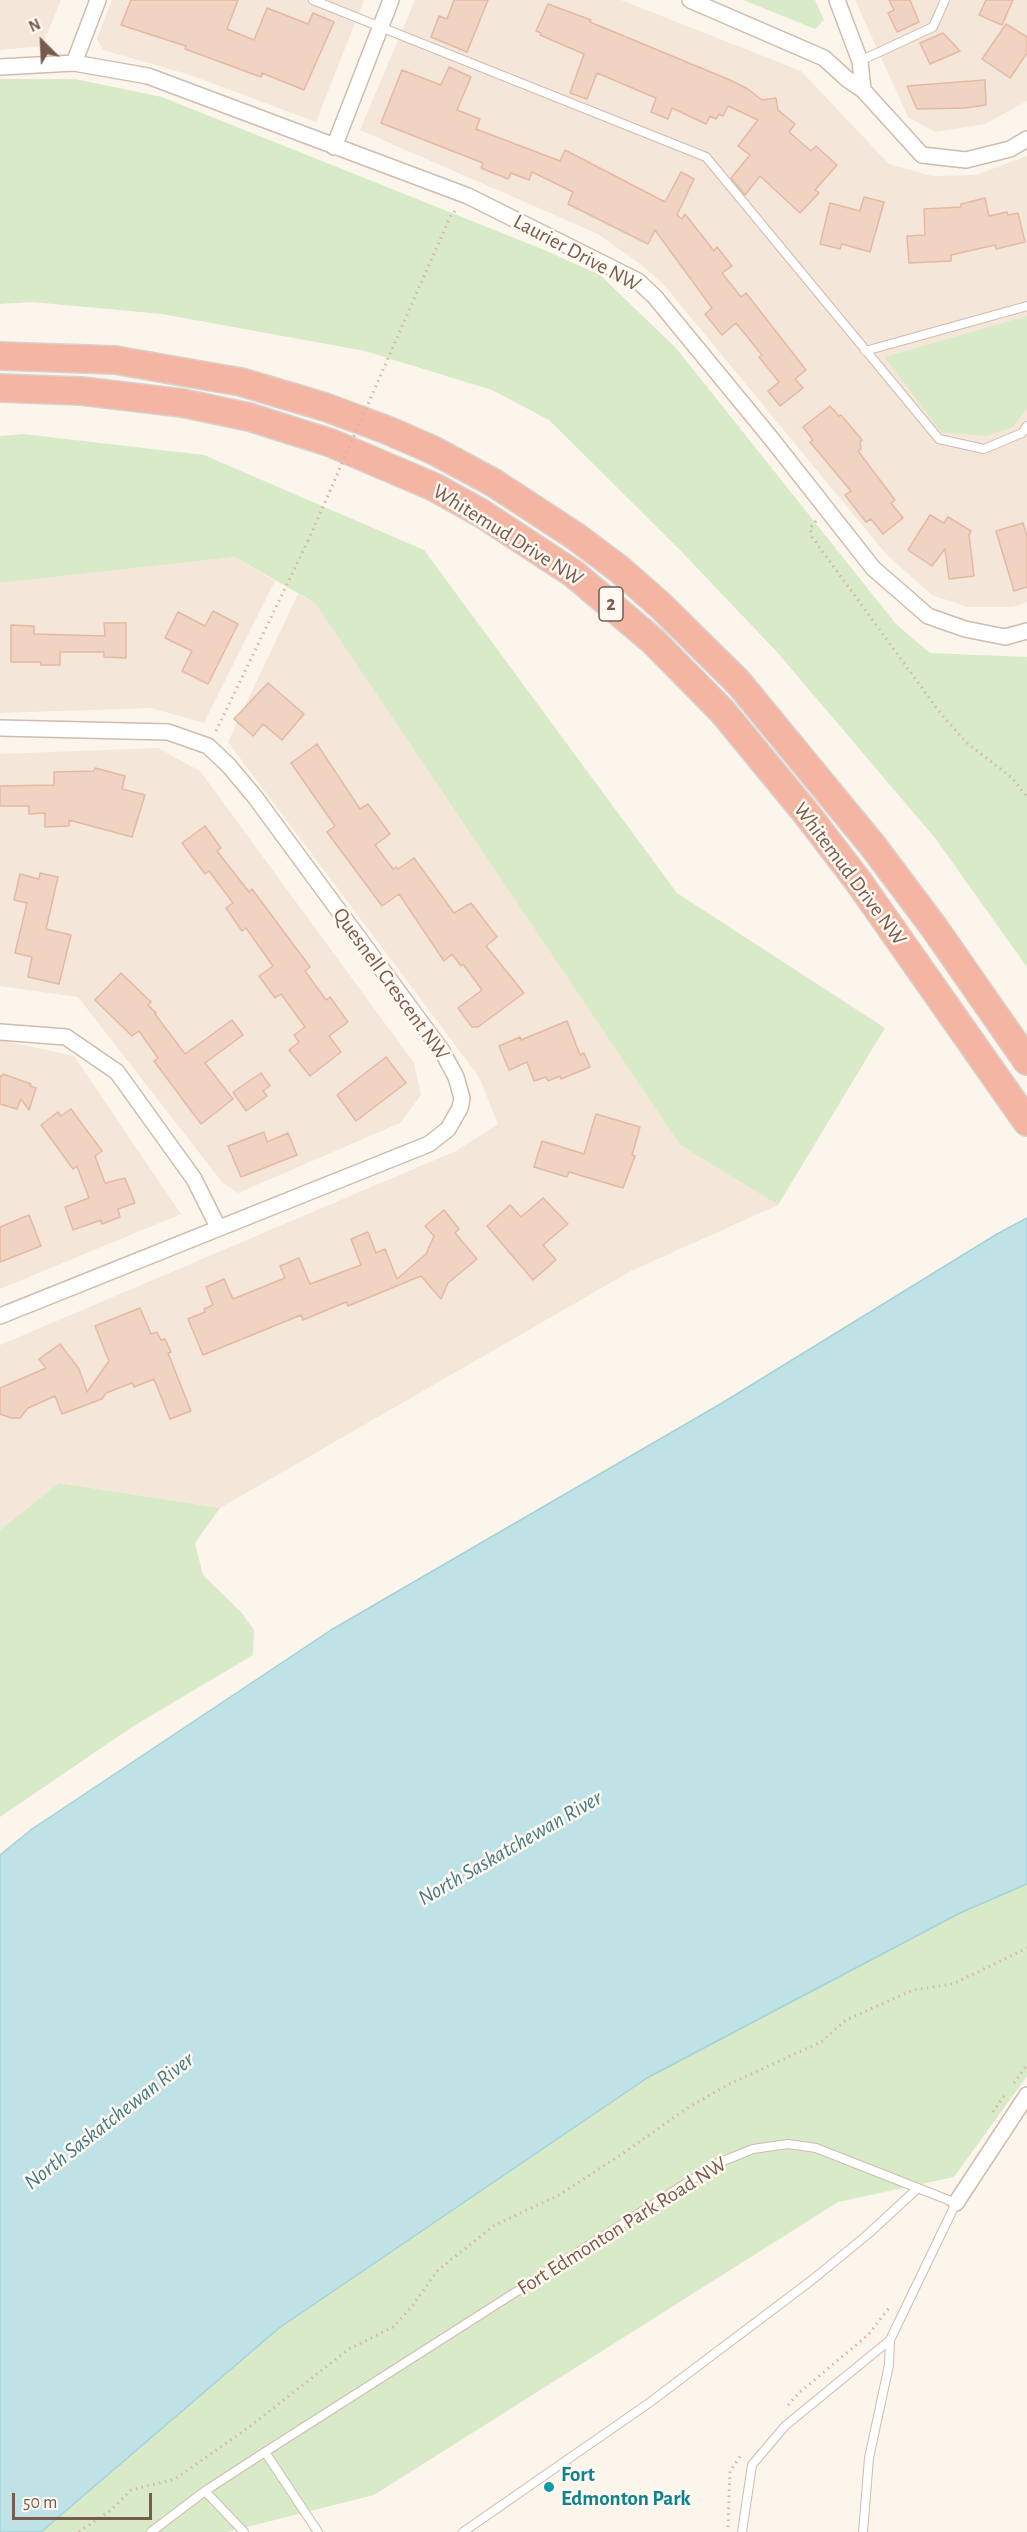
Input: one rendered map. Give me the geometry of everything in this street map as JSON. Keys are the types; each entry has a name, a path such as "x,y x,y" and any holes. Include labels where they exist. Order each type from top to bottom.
{"highway":[{"name":"Whitemud Drive NW","path":"0,356 115,360 241,382 297,398 387,430 433,450 494,483 575,536 619,569 660,605 738,682 873,846 933,926 1027,1061"},
{"name":"Whitemud Drive NW","path":"0,388 81,391 182,403 249,417 331,443 383,463 434,487 481,513 574,574 653,640 722,711 806,813 858,881 1026,1120"}],"street":[{"path":"74,63 98,0"},
{"path":"334,147 391,0"},
{"path":"837,0 860,60 863,90"},
{"path":"694,1 824,58 863,90 922,155 966,160 1010,149 1027,139"},
{"name":"Laurier Drive NW","path":"0,67 74,63 148,76 468,196 638,281 655,297 873,568 928,616 965,629 1005,637 1027,631"},
{"name":"Quesnell Crescent NW","path":"0,728 168,732 208,746 229,766 255,797 442,1050 456,1077 462,1098 460,1108 448,1129 429,1144 0,1316"},
{"path":"0,1032 66,1037 117,1072 194,1179 218,1227"},
{"path":"956,2203 1027,2096"}],"lane":[{"path":"313,0 705,157 939,439 984,449 1022,433 1027,426"},
{"path":"860,60 933,27 945,0"},
{"path":"865,351 1027,306"},
{"name":"Fort Edmonton Park Road NW","path":"151,2532 205,2491 265,2452 718,2163 736,2155 772,2145 788,2144 816,2148 956,2203"},
{"path":"463,2532 659,2396 812,2280 867,2235 918,2188"},
{"path":"862,2532 869,2458 889,2365 890,2340 956,2203"},
{"path":"742,2532 752,2465 785,2426 890,2340"},
{"path":"265,2452 318,2532"},
{"path":"205,2491 244,2532"}],"path":[{"path":"208,746 308,541 451,215 468,196"},
{"path":"826,512 810,528 812,537 941,714 967,743 1012,778 1027,798"},
{"path":"79,2532 111,2510 131,2490 175,2479 249,2427 349,2349 393,2327 413,2305 438,2270 495,2225 559,2194 706,2097 821,2042 846,2020 913,1990 953,1984 1027,1948"},
{"path":"1013,2083 1027,2065"},
{"path":"988,2121 1006,2093"},
{"path":"785,2408 800,2392 868,2335 891,2306"},
{"path":"728,2532 730,2471 747,2449"}],"shaded area":[{"path":"0,0 61,0 42,46 0,50"},
{"path":"112,0 364,0 316,122 190,75 103,50 97,39"},
{"path":"415,0 621,0 801,71 889,164 932,176 976,175 1027,156 1027,602 1013,607 968,607 932,595 886,554 664,285 639,263 598,234 360,130"},
{"path":"855,0 1027,0 1027,101 985,124 935,132 908,117"},
{"path":"235,557 275,581 204,723 151,708 0,713 0,583"},
{"path":"298,594 315,603 680,1145 778,1205 631,1271 220,1508 59,1483 0,1530 0,1345 456,1151 498,1124 479,1077 228,742"},
{"path":"158,748 200,771 414,1063 421,1095 400,1123 238,1193 222,1182 78,997 0,986 0,754"},
{"path":"0,1040 74,1056 181,1214 0,1289"}],"green space":[{"path":"743,0 815,0 824,20 815,29"},
{"path":"0,79 75,79 162,97 542,249 600,275 676,348 896,624 930,653 1027,657 1027,967 935,838 777,652 680,550 549,420 492,390 365,351 162,314 32,302 0,304"},
{"path":"1027,316 1027,408 1013,427 986,436 941,432 885,357"},
{"path":"23,434 204,455 424,550 677,893 885,1028 778,1205 680,1145 315,603 235,557 0,583 0,436"},
{"path":"59,1483 220,1508 195,1543 203,1575 241,1612 254,1630 253,1655 132,1727 0,1817 0,1530"},
{"path":"1027,1884 1027,2076 954,2177 838,2202 374,2495 227,2532 41,2532 279,2328 647,2078 960,1913"}],"water":[{"name":"North Saskatchewan River","path":"1027,1218 1027,1884 960,1913 647,2078 279,2328 41,2532 0,2532 0,1855 32,1829 331,1630 722,1403 997,1234"}],"building":[{"path":"131,0 238,0 227,29 254,40 267,8 308,24 313,13 334,22 304,90 262,73 261,77 185,49 186,46 121,25"},
{"path":"454,0 488,0 467,52 431,37 439,16 447,19"},
{"path":"889,0 910,0 919,22 897,32 888,13 894,10"},
{"path":"986,0 1013,0 1002,25 979,15"},
{"path":"548,4 591,20 590,22 730,80 748,89 762,100 776,98 778,110 795,124 789,132 811,151 816,146 837,165 815,190 819,193 800,213 760,176 745,195 731,178 750,155 738,146 758,120 728,106 723,116 719,114 716,119 710,116 706,124 672,108 668,119 651,112 656,98 597,73 587,99 570,93 584,54 540,35 541,33 536,31"},
{"path":"1006,24 1027,37 1027,53 1010,78 982,59"},
{"path":"943,33 960,51 930,64 920,43"},
{"path":"449,67 471,77 457,110 480,119 476,129 560,161 565,150 665,202 681,172 694,179 677,215 682,219 685,214 714,251 717,247 732,266 722,273 741,297 746,293 806,370 795,379 803,388 780,406 768,391 779,382 759,357 762,355 736,323 722,335 705,314 712,308 655,230 648,244 568,204 573,192 532,172 529,180 511,173 508,179 481,168 483,163 381,123 402,70 441,85"},
{"path":"985,80 986,105 965,108 917,109 907,86"},
{"path":"864,197 884,202 870,252 842,244 840,249 820,244 830,203 860,211"},
{"path":"985,198 989,216 1007,212 1008,215 1018,213 1025,242 996,249 995,245 951,255 951,261 909,263 907,236 925,235 924,209 961,207 961,204"},
{"path":"830,406 839,416 841,415 862,440 861,449 858,451 895,500 891,503 903,518 883,534 871,519 866,522 845,495 851,491 810,442 813,440 803,427"},
{"path":"930,515 944,523 948,517 971,531 969,535 974,576 949,579 945,549 932,566 908,550"},
{"path":"1023,523 1027,536 1027,587 1014,591 996,531"},
{"path":"213,611 238,624 208,684 182,671 192,651 165,638 178,612 205,626"},
{"path":"104,623 126,623 126,658 104,657 104,652 60,652 60,665 41,665 41,662 11,662 11,625 34,626 34,634 105,636"},
{"path":"268,683 304,714 282,740 263,724 253,736 234,719"},
{"path":"317,744 360,809 368,804 390,834 375,845 393,869 396,867 398,869 414,858 454,913 471,903 497,937 486,946 524,993 478,1027 472,1027 458,1008 482,990 463,964 461,966 452,954 444,961 399,894 382,906 327,832 335,826 291,763"},
{"path":"95,768 125,776 122,789 145,795 132,837 69,820 69,826 45,827 45,813 29,814 29,806 0,806 0,786 54,785 54,772 94,771"},
{"path":"205,826 221,848 217,851 249,892 252,889 310,967 305,971 326,1000 330,997 348,1022 329,1036 341,1052 310,1076 289,1050 299,1042 294,1035 305,1027 281,994 275,998 259,976 273,966 246,928 242,931 226,908 233,903 209,871 205,874 182,843"},
{"path":"40,873 58,877 46,929 71,935 59,984 28,977 32,957 15,953 27,903 14,900 20,874 39,879"},
{"path":"121,973 151,1002 148,1005 185,1054 232,1020 243,1035 205,1063 233,1099 201,1124 154,1061 158,1058 139,1031 132,1036 95,1000"},
{"path":"567,1021 580,1055 584,1053 590,1067 561,1079 560,1076 548,1081 546,1077 534,1081 527,1062 509,1070 499,1046 520,1037 521,1040"},
{"path":"386,1057 406,1083 356,1121 337,1095"},
{"path":"261,1073 270,1086 263,1091 267,1096 246,1111 233,1092"},
{"path":"3,1074 36,1088 29,1110 21,1099 17,1109 0,1104 0,1076"},
{"path":"71,1109 102,1151 95,1156 105,1183 125,1178 135,1203 118,1209 120,1217 102,1224 101,1220 73,1230 65,1207 89,1198 77,1166 73,1169 41,1125 58,1112 61,1116"},
{"path":"596,1114 640,1127 632,1155 635,1156 623,1188 569,1172 567,1177 534,1167 542,1141 584,1154"},
{"path":"264,1132 267,1142 288,1133 297,1155 241,1177 228,1146"},
{"path":"543,1198 568,1224 543,1245 556,1260 533,1280 487,1226 510,1205 521,1217"},
{"path":"444,1210 459,1229 455,1233 477,1259 448,1283 441,1299 421,1276 348,1306 346,1302 303,1320 301,1315 203,1355 188,1319 205,1312 204,1309 213,1305 206,1287 224,1279 233,1299 285,1278 280,1266 299,1258 310,1284 361,1265 351,1239 368,1232 376,1253 385,1249 397,1279 426,1254 434,1236 425,1226"},
{"path":"29,1215 41,1246 0,1262 0,1227"},
{"path":"140,1308 151,1334 157,1332 161,1340 165,1339 171,1352 168,1353 191,1411 170,1419 154,1379 134,1387 132,1383 106,1393 102,1399 62,1414 55,1396 28,1408 20,1418 0,1414 0,1388 46,1368 39,1359 60,1344 79,1369 87,1392 109,1361 95,1326"}],"place":[{"name":"Fort Edmonton Park","path":"549,2487"}]}
